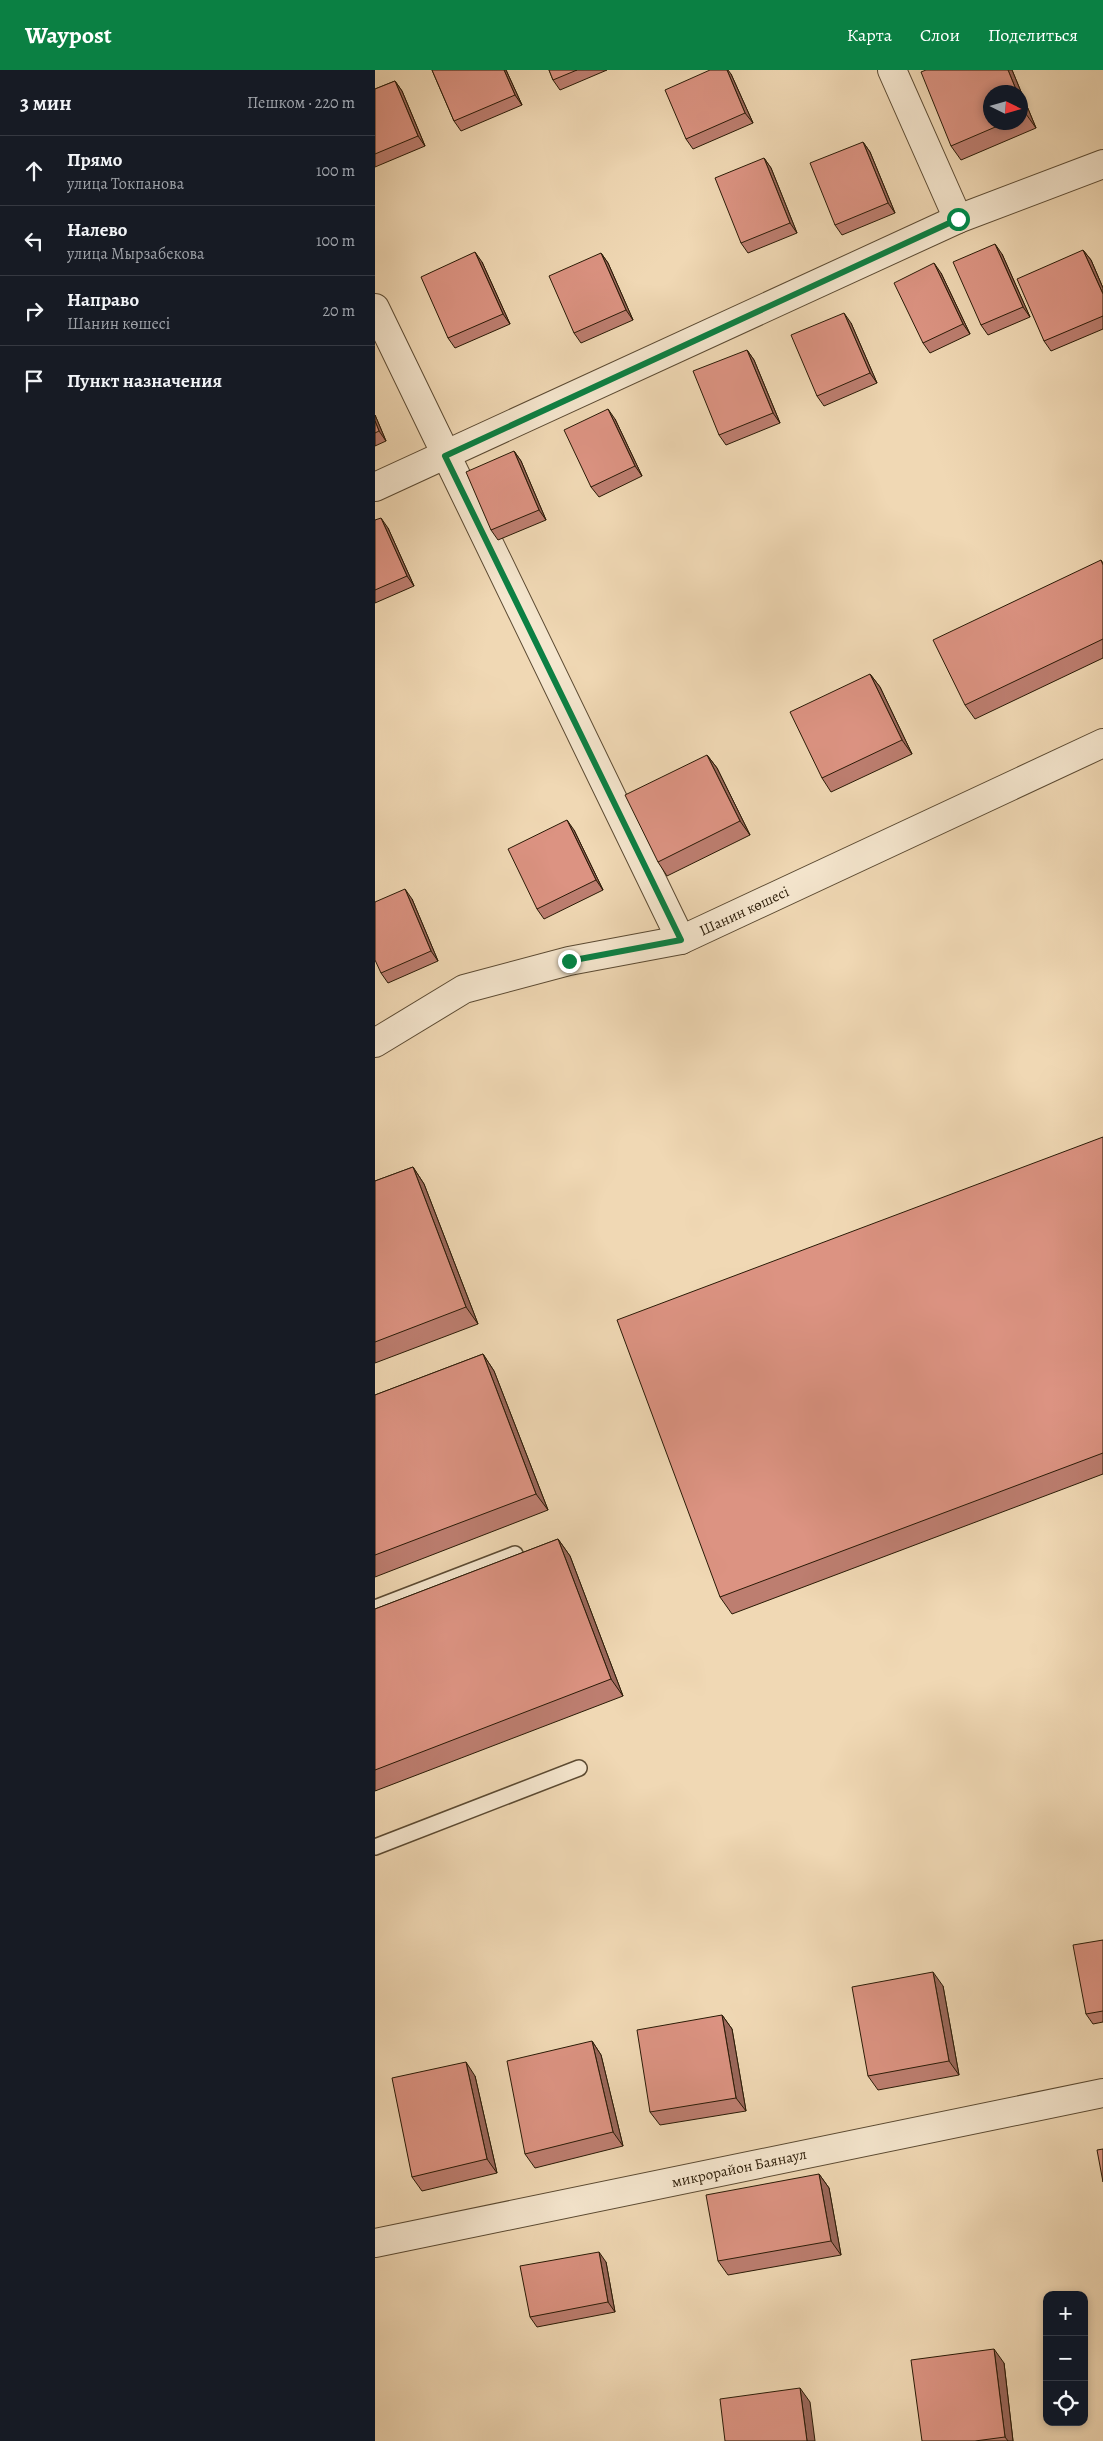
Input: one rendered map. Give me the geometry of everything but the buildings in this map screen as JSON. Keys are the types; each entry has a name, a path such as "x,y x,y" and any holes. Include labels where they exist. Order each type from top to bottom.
{"street":[{"path":"892,70 958,219"},
{"path":"375,487 958,219 1103,164"},
{"path":"375,308 681,940"},
{"name":"Шанин көшесі","path":"375,1043 464,989 569,961 681,940 1103,743"},
{"name":"микрорайон Баянаул","path":"375,2243 1103,2093"}],"lane":[{"path":"375,1608 515,1554"},
{"path":"375,1846 579,1768"}],"route":[{"path":"569,961 681,940 445,456 958,219"}]}
